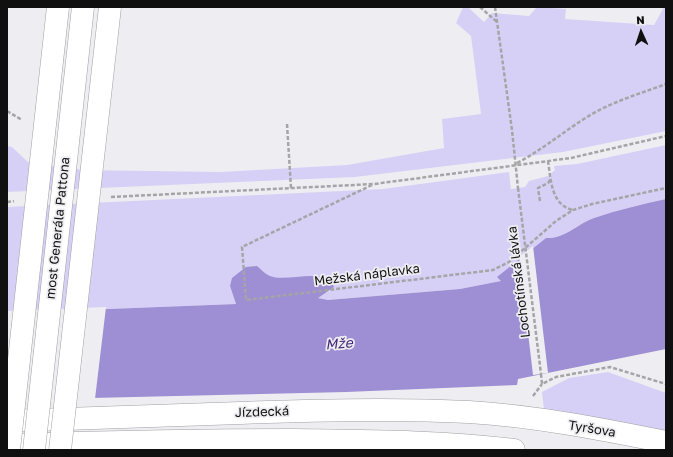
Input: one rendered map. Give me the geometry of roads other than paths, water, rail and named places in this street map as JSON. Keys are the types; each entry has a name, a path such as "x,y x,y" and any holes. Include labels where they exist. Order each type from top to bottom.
{"main road":[{"name":"most Generála Pattona","path":"9,450 58,7"},
{"name":"most Generála Pattona","path":"34,450 83,7"},
{"name":"most Generála Pattona","path":"60,450 110,7"},
{"name":"Jízdecká","path":"7,421 349,409 470,412 518,417"},
{"name":"Tyršova","path":"518,417 666,442"},
{"path":"7,445 177,440 379,441 473,445 514,450"}],"water":[{"name":"Mže","path":"666,199 666,349 518,379 517,385 346,392 7,400 7,313 236,304 230,286 232,278 246,267 257,266 268,275 277,278 305,276 323,277 330,281 334,287 318,298 328,300 460,289 501,281 497,277 546,238 553,238 565,234 594,218 612,212"}],"tram line":[{"path":"28,450 76,7"},
{"path":"39,450 90,7"}]}
